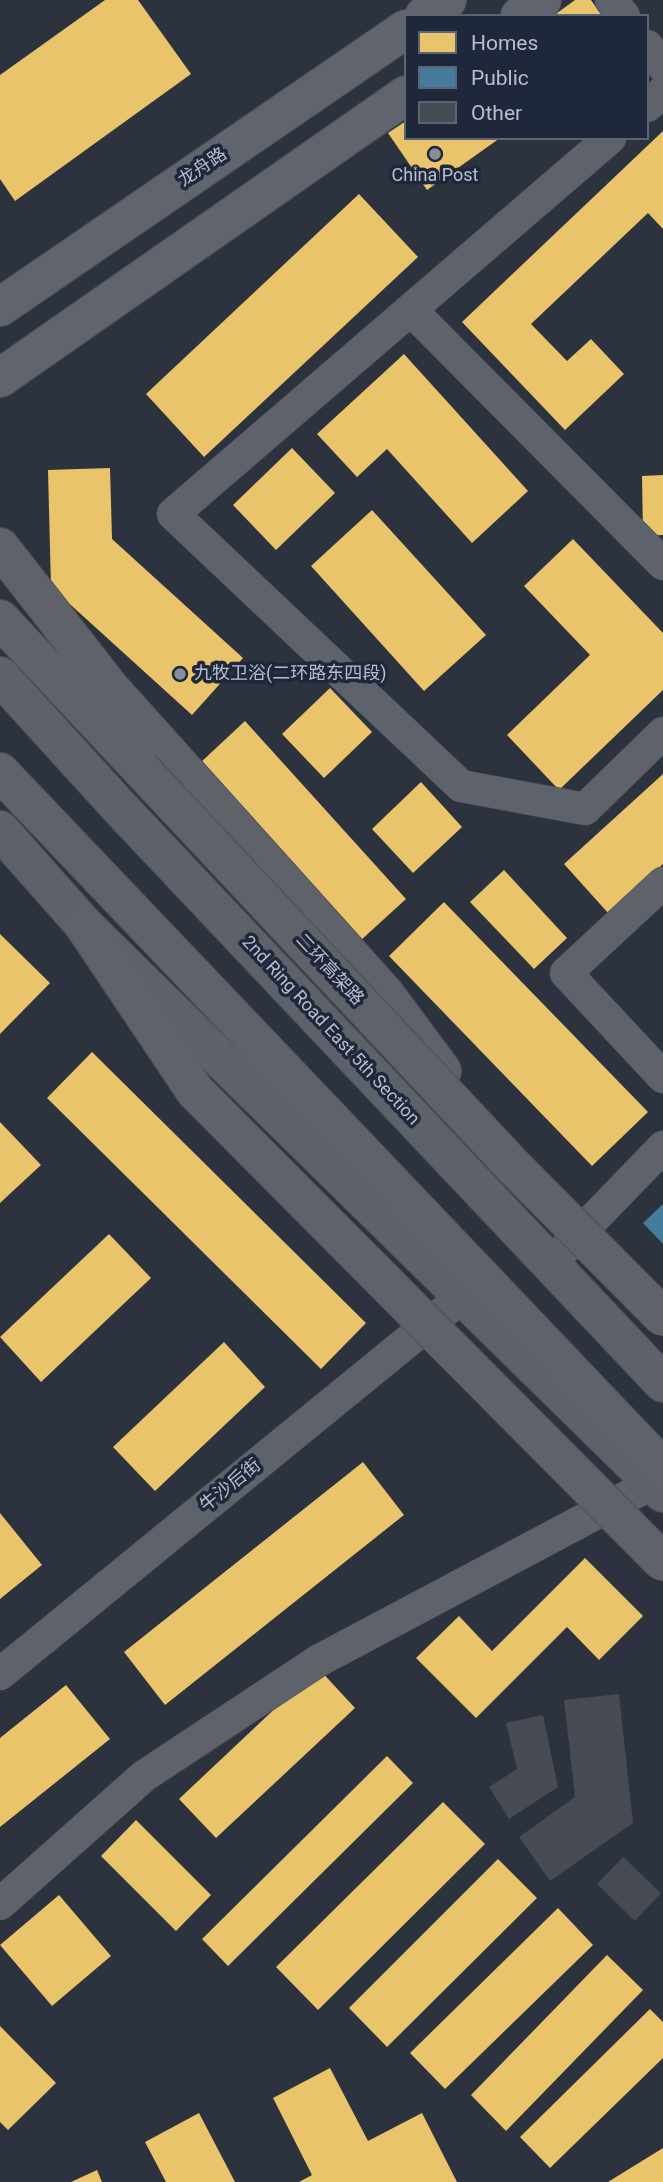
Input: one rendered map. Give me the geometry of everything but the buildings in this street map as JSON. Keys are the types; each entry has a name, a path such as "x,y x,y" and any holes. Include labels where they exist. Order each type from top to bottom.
{"highway":[{"path":"0,547 110,688 385,994 512,1165"},
{"name":"二环高架路","path":"0,619 512,1165 663,1318"},
{"path":"0,772 377,1171 660,1481"},
{"path":"83,924 195,1091 663,1562"}],"main road":[{"path":"427,14 447,0"},
{"path":"523,14 542,0"},
{"name":"龙舟路","path":"0,307 404,30"},
{"path":"0,378 404,96"},
{"name":"2nd Ring Road East 5th Section","path":"0,676 121,809 663,1383"},
{"path":"0,830 83,924 462,1297 660,1481"}],"street":[{"path":"611,0 622,14"},
{"path":"649,48 663,66"},
{"path":"649,104 663,92"},
{"path":"608,140 173,514 461,786 585,809 663,733"},
{"path":"411,310 663,564"},
{"path":"663,883 566,973 663,1077"},
{"path":"550,1264 663,1147"},
{"name":"牛沙后街","path":"0,1674 462,1297"},
{"path":"0,1904 144,1776 318,1661 660,1481"}],"place":[{"name":"China Post","path":"435,154"},
{"name":"九牧卫浴(二环路东四段)","path":"180,674"}]}
